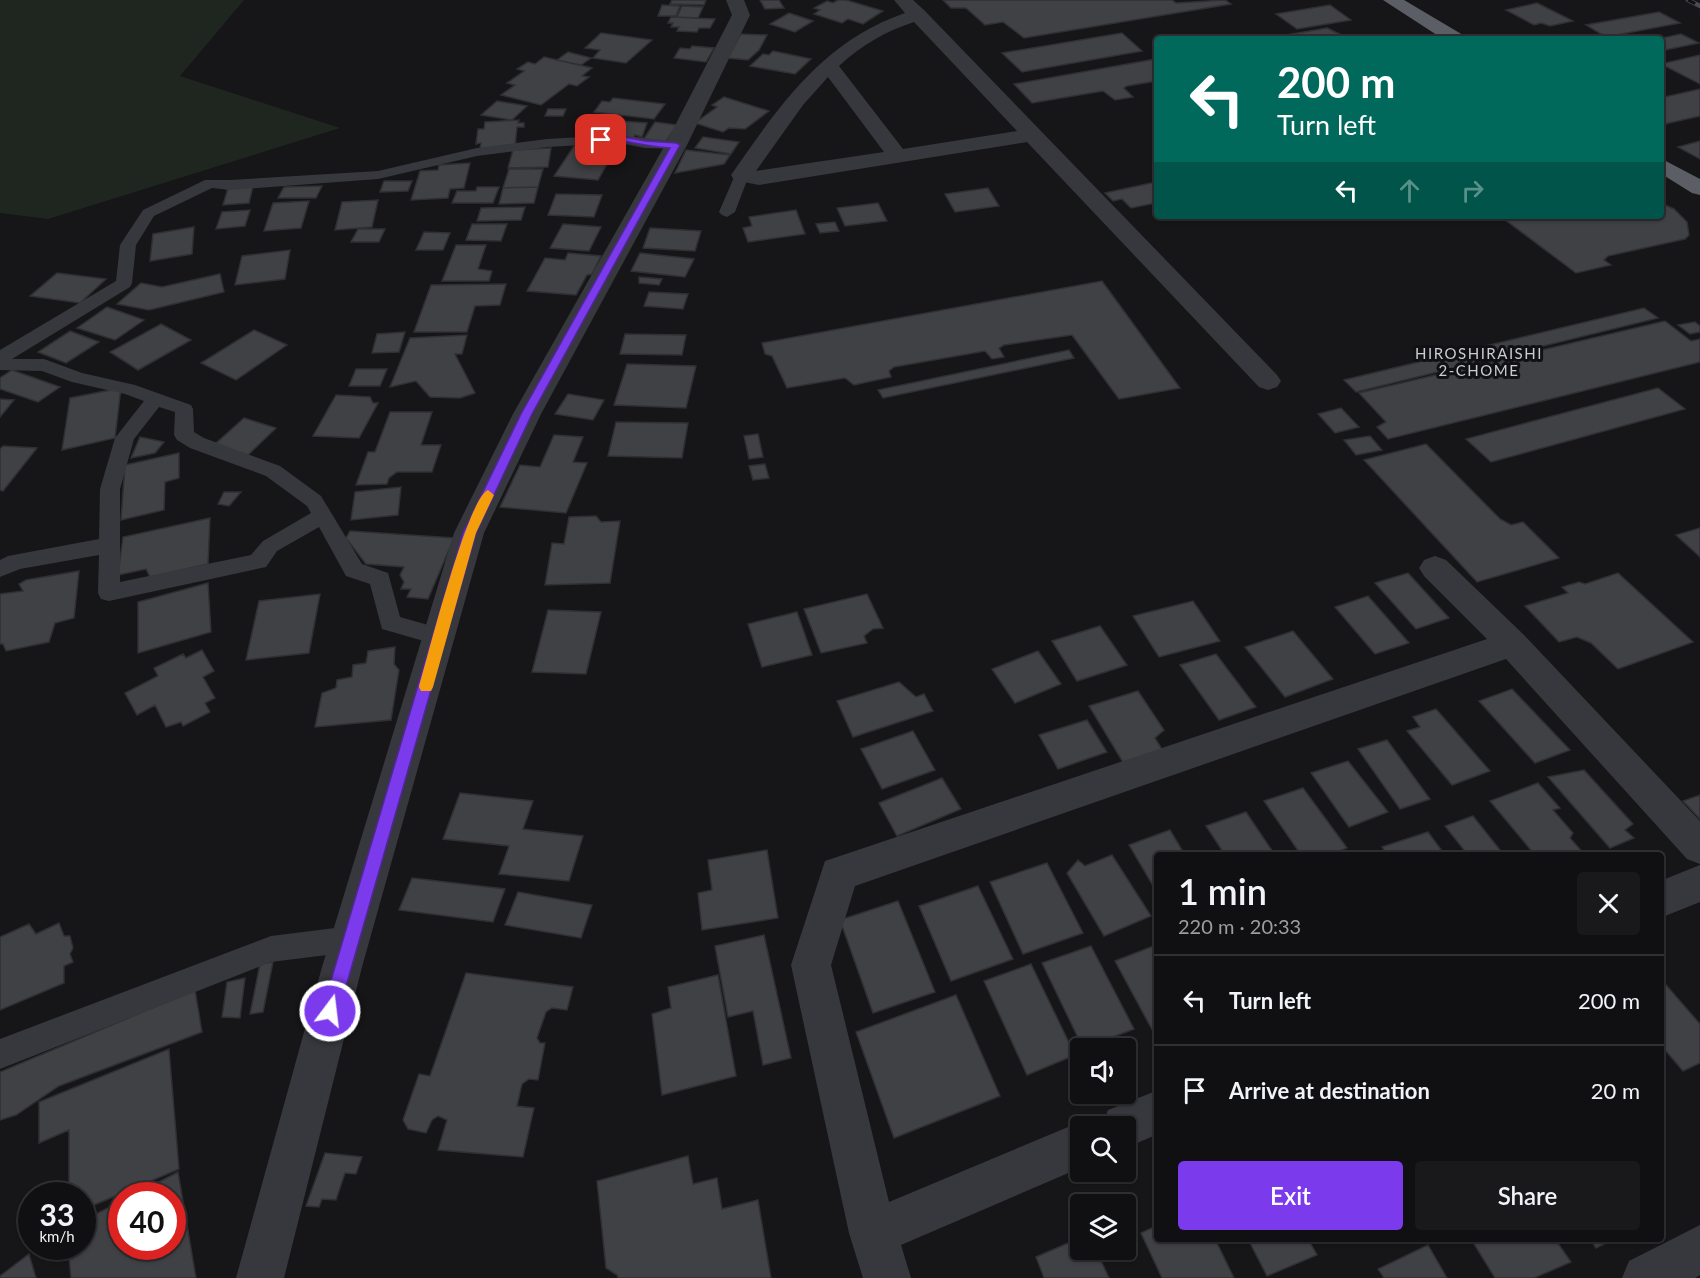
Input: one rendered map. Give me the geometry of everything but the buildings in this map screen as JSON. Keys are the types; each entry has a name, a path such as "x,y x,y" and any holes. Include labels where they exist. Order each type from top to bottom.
{"highway":[{"path":"1392,0 1451,36"},
{"path":"1664,166 1700,188"}],"street":[{"path":"260,1278 351,939 470,533 527,414 676,145 741,15 735,0"},
{"path":"1033,135 759,178 742,175 784,114 829,66 846,49 871,31 895,20 910,7 1033,135 1268,381"},
{"path":"829,66 898,156"},
{"path":"1435,568 1512,644 1700,847"},
{"path":"887,1278 873,1233 811,965 839,874 1512,644"},
{"path":"1664,898 1700,883"},
{"path":"1136,1121 1154,1114"},
{"path":"873,1233 1070,1149"},
{"path":"1646,1278 1700,1249"}],"lane":[{"path":"0,358 124,283 128,245 148,213 210,183 230,185 378,175 477,152 547,143 619,139 645,144 676,145"},
{"path":"727,212 742,175"},
{"path":"0,364 44,365 78,378 129,389 184,409 184,435 197,443 273,471 314,501 354,570 380,579 390,623 441,637"},
{"path":"156,398 125,438 110,489 109,593 258,561 270,546 323,515"},
{"path":"0,569 16,562 109,545"},
{"path":"0,1054 271,949 351,939"}],"shaded area":[{"path":"0,0 244,0 180,76 340,128 48,219 0,213"}],"railway":[{"path":"1688,0 1700,6"}],"slow traffic":[{"path":"426,687 470,533 488,495"}],"district":[{"name":"HIROSHIRAISHI 2-CHOME","path":"1479,362"}],"route":[{"path":"330,1011 470,533 527,414 676,145 645,144 619,139 601,140"}]}
